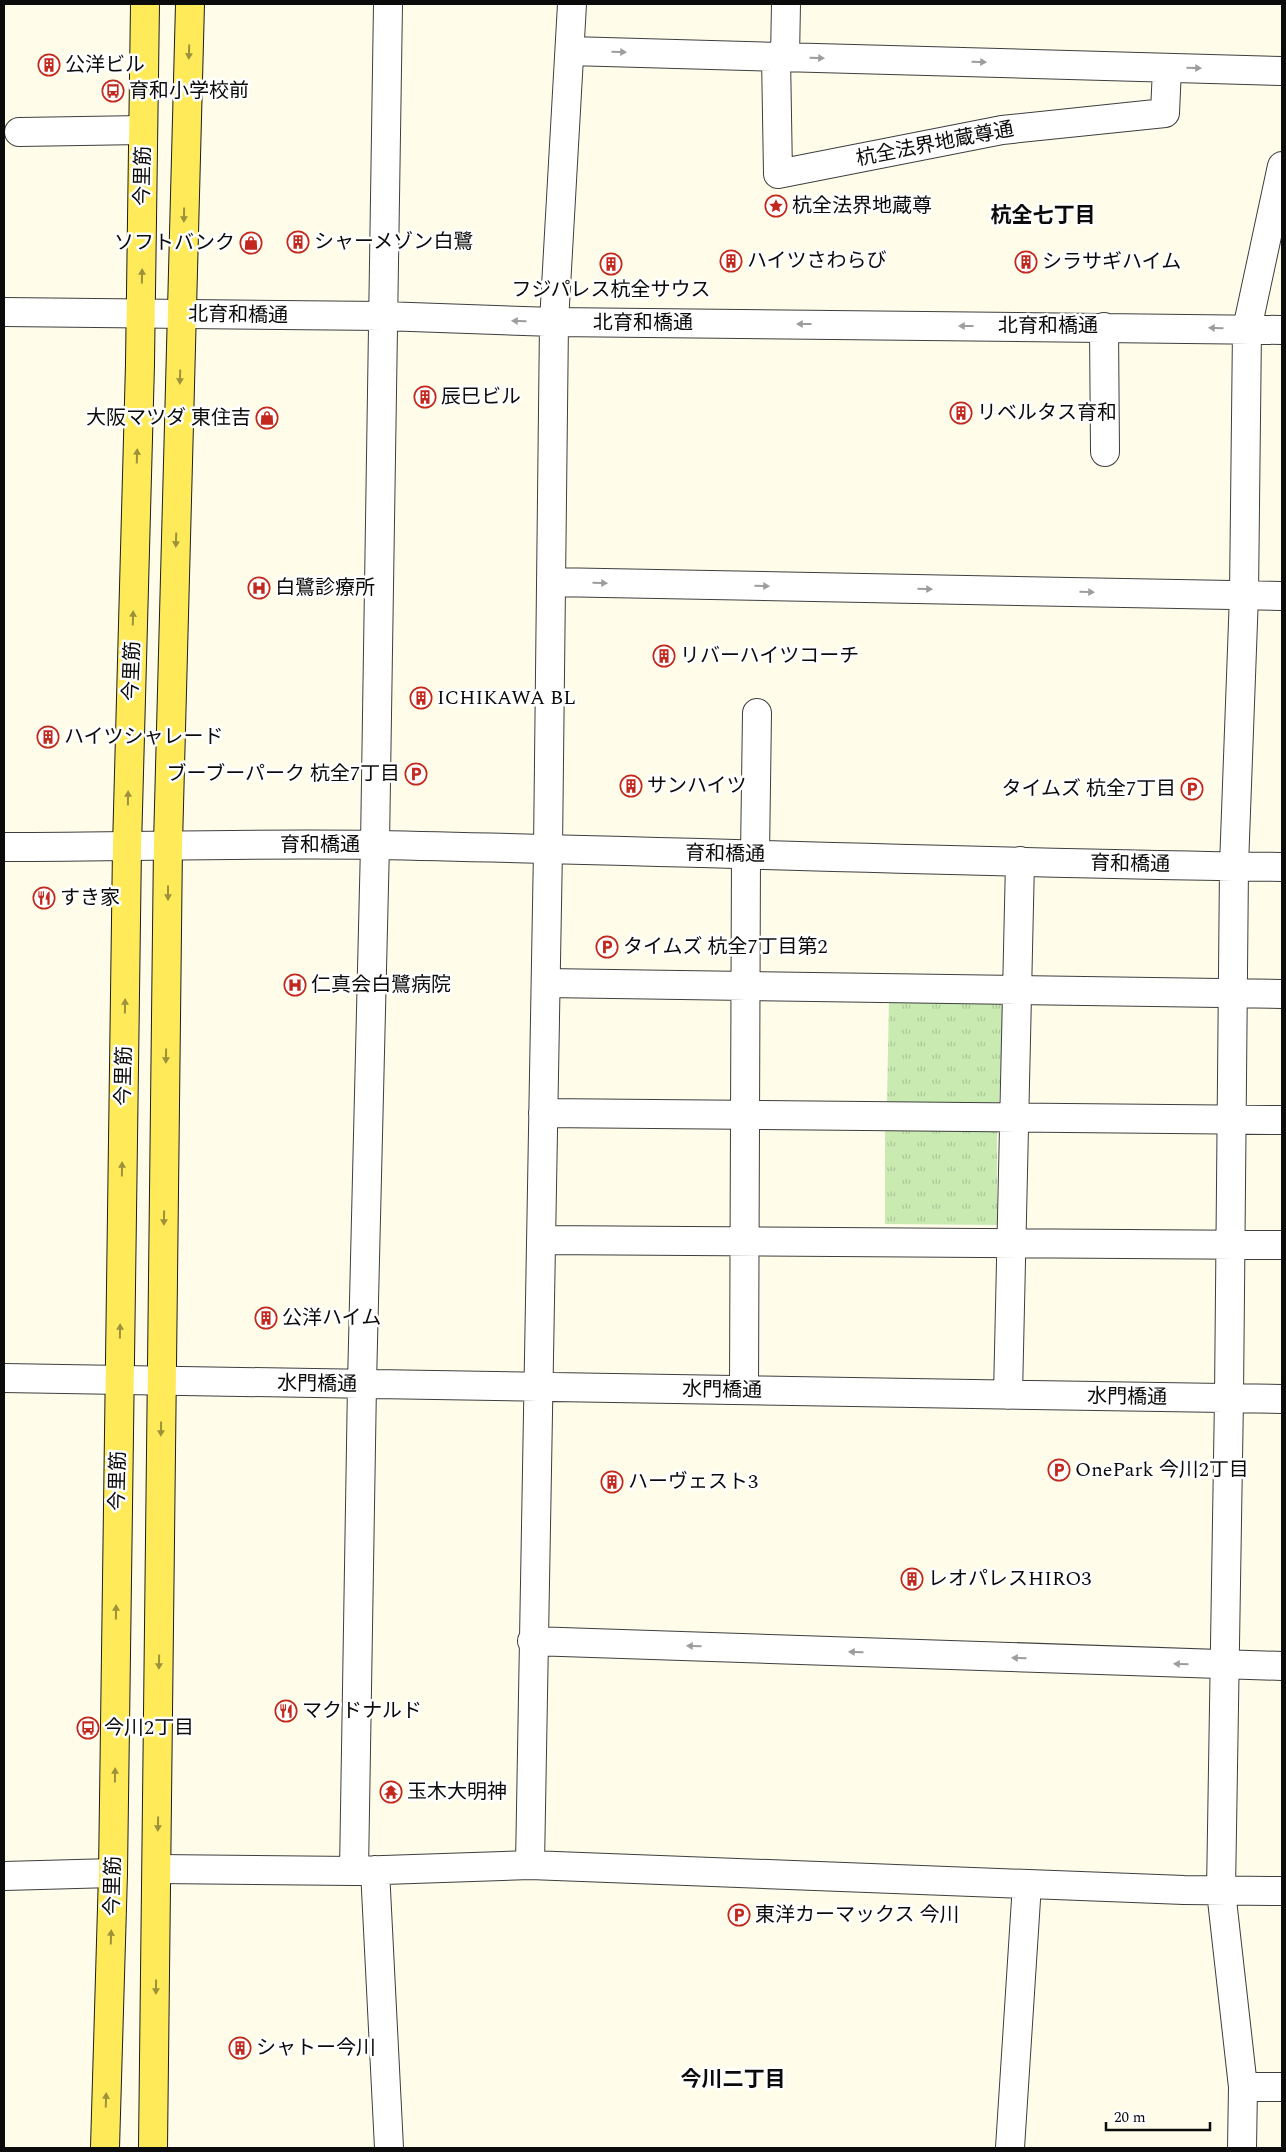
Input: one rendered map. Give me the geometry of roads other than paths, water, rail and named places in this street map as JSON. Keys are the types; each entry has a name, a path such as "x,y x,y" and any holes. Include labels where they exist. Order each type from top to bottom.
{"main road":[{"name":"今里筋","path":"105,2148 113,1873 127,847 141,314 145,4"},
{"name":"今里筋","path":"153,2148 168,844 190,4"}],"street":[{"path":"388,4 375,845 362,1384 365,1870 389,2148"},
{"path":"530,1865 532,1641 546,982 554,322 572,4"},
{"path":"780,57 786,4"},
{"path":"570,51 1282,71"},
{"name":"杭全法界地蔵尊通","path":"780,57 778,174 1002,130 1165,113 1167,68"},
{"path":"19,132 143,130"},
{"path":"1242,2148 1244,2087 1221,1891 1231,1244 1234,866 1244,595 1247,328 1282,166"},
{"name":"北育和橋通","path":"4,312 383,316 554,322 1247,328 1282,330"},
{"path":"1104,327 1105,452"},
{"path":"551,582 1282,596"},
{"path":"744,1390 745,986 757,713"},
{"name":"育和橋通","path":"127,847 168,844 375,845 1282,867"},
{"path":"4,847 127,847"},
{"path":"1008,1394 1020,861"},
{"path":"546,982 1282,994"},
{"path":"543,1113 1232,1118 1282,1120"},
{"path":"541,1240 1282,1245"},
{"path":"4,1378 119,1380"},
{"name":"水門橋通","path":"119,1380 1282,1399"},
{"path":"532,1641 1282,1666"},
{"path":"157,1869 365,1870 530,1865 1221,1891 1282,1891"},
{"path":"4,1876 113,1873"},
{"path":"1010,2148 1027,1884"},
{"path":"1244,2087 1282,2087"}],"place":[{"name":"公洋ビル","path":"49,65"},
{"name":"育和小学校前","path":"113,91"},
{"name":"杭全法界地蔵尊","path":"776,206"},
{"name":"シャーメゾン白鷺","path":"298,242"},
{"name":"ソフトバンク","path":"251,243"},
{"name":"ハイツさわらび","path":"731,261"},
{"name":"シラサギハイム","path":"1026,262"},
{"name":"フジパレス杭全サウス","path":"611,264"},
{"name":"辰巳ビル","path":"425,397"},
{"name":"リベルタス育和","path":"961,413"},
{"name":"大阪マツダ 東住吉","path":"267,418"},
{"name":"白鷺診療所","path":"259,588"},
{"name":"リバーハイツコーチ","path":"664,656"},
{"name":"ICHIKAWA BL","path":"421,698"},
{"name":"ハイツシャレード","path":"48,737"},
{"name":"ブーブーパーク 杭全7丁目","path":"416,774"},
{"name":"サンハイツ","path":"631,786"},
{"name":"タイムズ 杭全7丁目","path":"1192,789"},
{"name":"すき家","path":"44,898"},
{"name":"タイムズ 杭全7丁目第2","path":"607,947"},
{"name":"仁真会白鷺病院","path":"295,985"},
{"name":"公洋ハイム","path":"266,1318"},
{"name":"OnePark 今川2丁目","path":"1059,1470"},
{"name":"ハーヴェスト3","path":"612,1482"},
{"name":"レオパレスHIRO3","path":"912,1579"},
{"name":"マクドナルド","path":"286,1711"},
{"name":"今川2丁目","path":"88,1728"},
{"name":"玉木大明神","path":"391,1792"},
{"name":"東洋カーマックス 今川","path":"739,1915"},
{"name":"シャトー今川","path":"240,2048"}],"district":[{"name":"杭全七丁目","path":"1043,216"},
{"name":"今川二丁目","path":"733,2080"}]}
